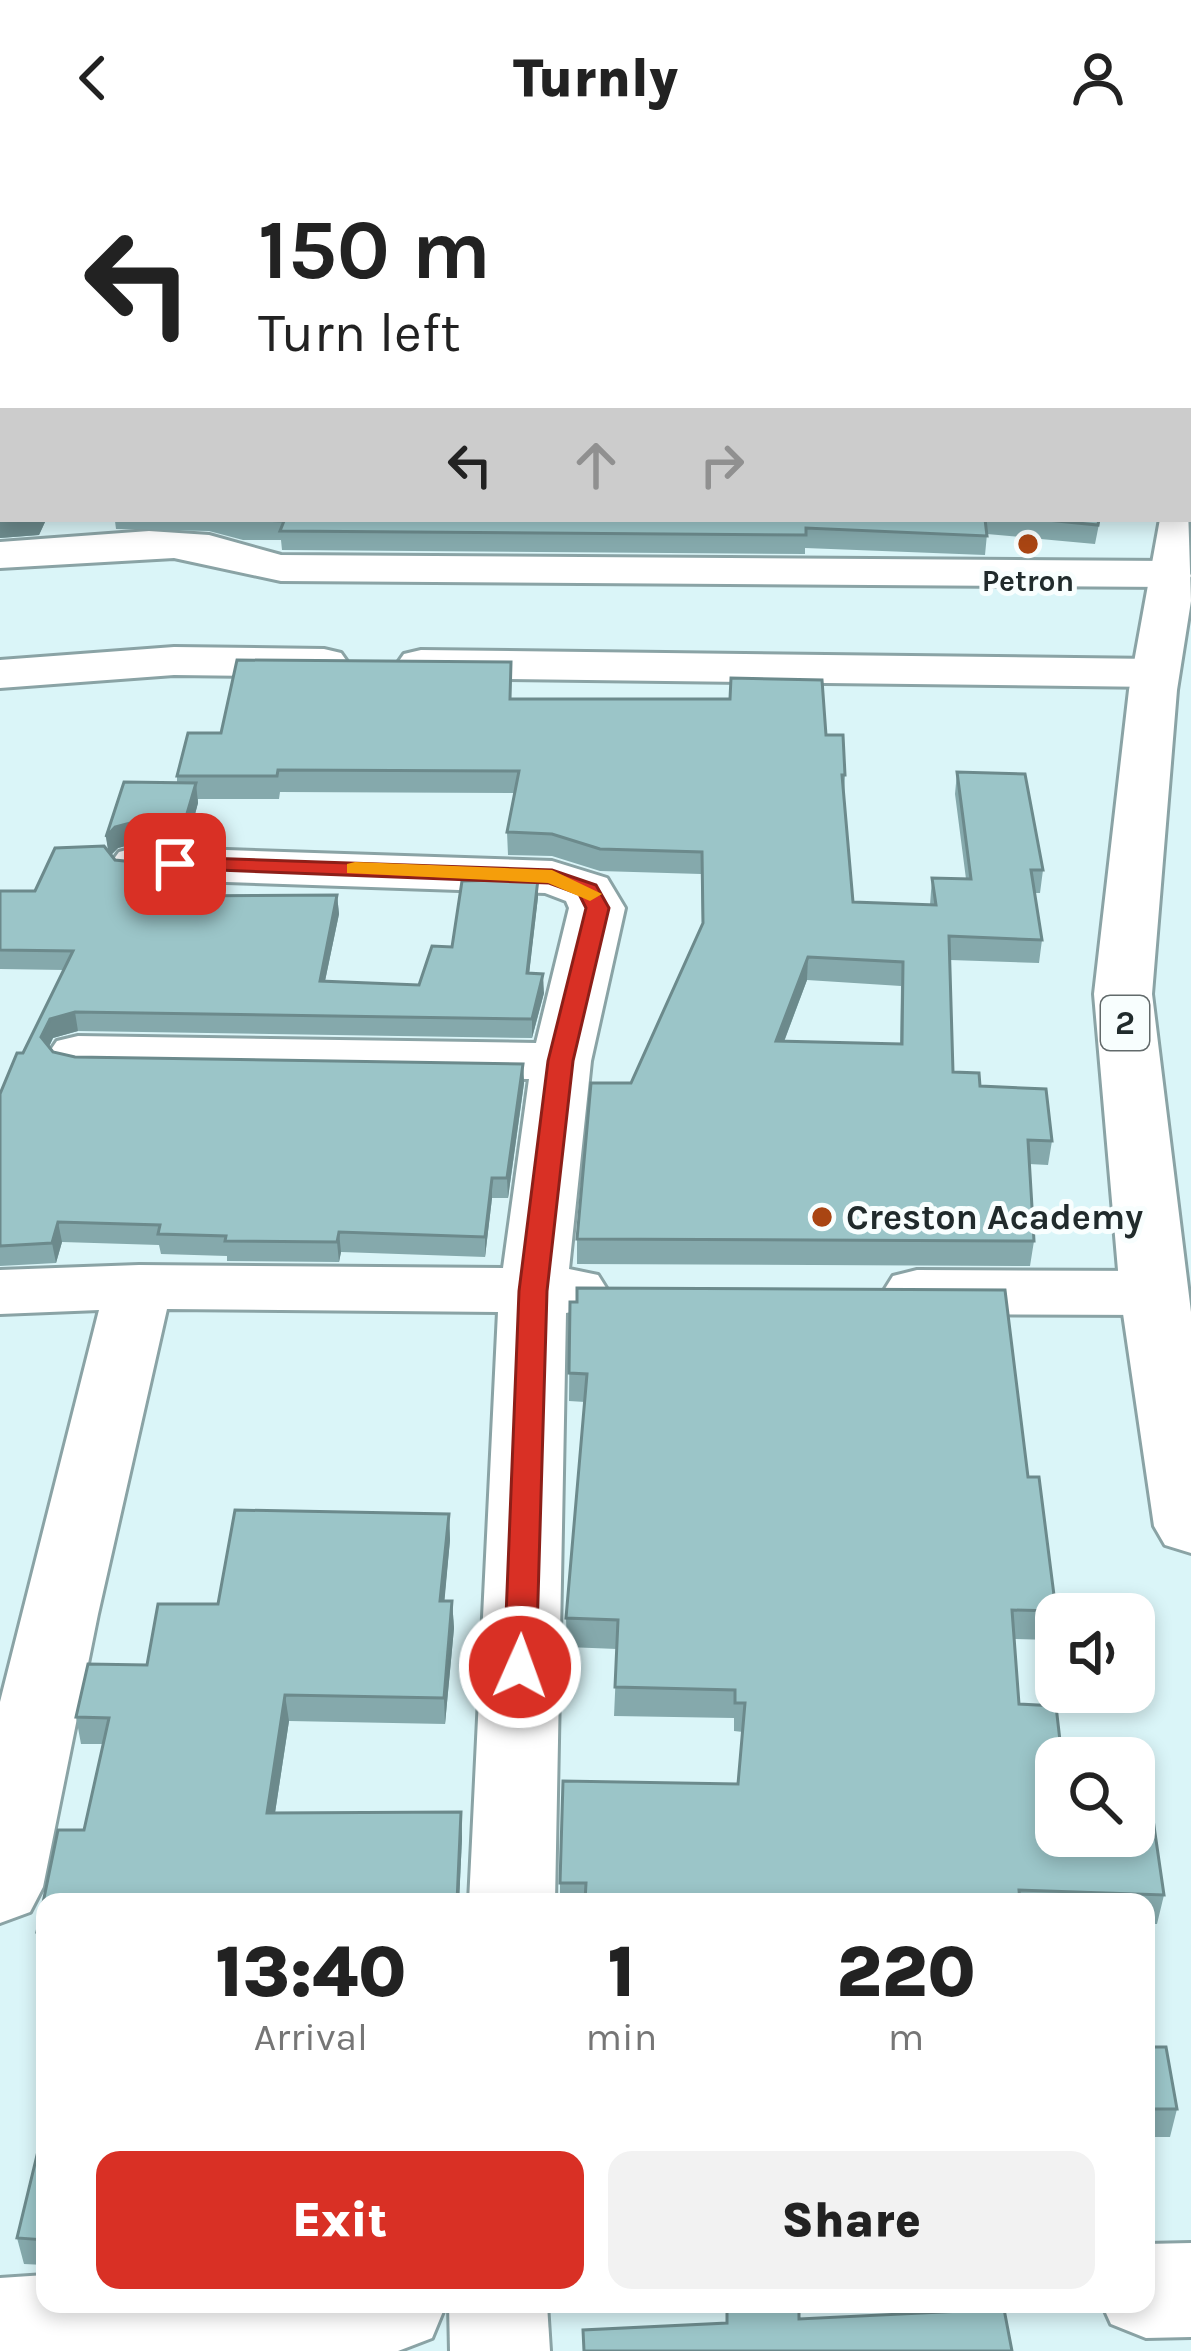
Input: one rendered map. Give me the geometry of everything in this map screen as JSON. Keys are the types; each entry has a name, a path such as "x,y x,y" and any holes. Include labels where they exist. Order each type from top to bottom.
{"main road":[{"path":"0,555 174,545 205,547 249,564 280,568 1176,547"},
{"name":"2","path":"1176,547 1155,673 1123,994 1154,1293 1191,1526"},
{"path":"0,674 174,661 1155,673"},
{"path":"138,862 552,877 588,890 597,908 561,1061 533,1291 512,1893"},
{"path":"78,1054 561,1061"},
{"path":"0,1887 30,1615 139,1287"},
{"path":"0,1292 139,1287 628,1292"},
{"path":"867,1292 1154,1293"},
{"path":"1155,2291 1191,2290"},
{"path":"0,2326 235,2313"},
{"path":"498,2313 500,2351"}],"building":[{"path":"284,522 985,522 987,536 806,528 806,535 280,531"},
{"path":"237,660 511,662 510,699 730,699 731,678 822,680 826,735 843,735 853,902 936,905 932,878 971,879 957,772 1025,774 1043,870 1031,870 1042,940 949,936 953,1072 979,1073 980,1086 1046,1089 1052,1141 1028,1140 1034,1241 577,1239 591,1083 631,1083 703,923 702,852 600,849 552,834 507,832 519,771 278,770 277,776 177,776 188,733 221,733","holes":["808,957 903,962 902,1044 776,1041"]},
{"path":"124,782 196,783 184,824 134,822 115,827 106,837"},
{"path":"104,846 115,860 173,866 172,896 337,895 320,981 419,985 432,946 452,947 462,881 538,879 527,973 543,974 532,1019 75,1012 50,1019 41,1037 53,1052 75,1057 523,1064 507,1178 492,1178 485,1237 339,1232 337,1242 225,1241 226,1236 158,1234 160,1225 58,1222 52,1243 0,1246 0,1094 73,951 0,950 0,891 35,891 55,848"},
{"path":"577,1288 1005,1290 1028,1477 1039,1477 1054,1593 1035,1593 1035,1611 1012,1610 1019,1704 1035,1705 1035,1713 1057,1713 1060,1737 1035,1737 1035,1857 1155,1857 1155,1833 1164,1895 1019,1890 585,1893 586,1883 560,1883 563,1781 738,1784 745,1703 735,1703 735,1690 615,1687 618,1620 566,1618 587,1374 569,1373 570,1302 577,1302"},
{"path":"235,1510 449,1514 440,1601 452,1601 444,1698 285,1695 267,1813 461,1812 457,1893 45,1893 58,1830 84,1830 109,1718 76,1717 88,1664 147,1665 158,1604 218,1604"},
{"path":"1155,2047 1166,2047 1177,2109 1155,2109"},
{"path":"36,2159 36,2239 17,2238"},
{"path":"727,2313 799,2313 799,2319 1005,2313 1012,2351 584,2351 583,2330 727,2323"}],"slow traffic":[{"path":"355,868 552,877 590,894"}],"place":[{"name":"Petron","path":"1028,544"},
{"name":"Creston Academy","path":"822,1217"}],"route":[{"path":"175,864 552,877 588,890 597,908 561,1061 533,1291 520,1667"}]}
